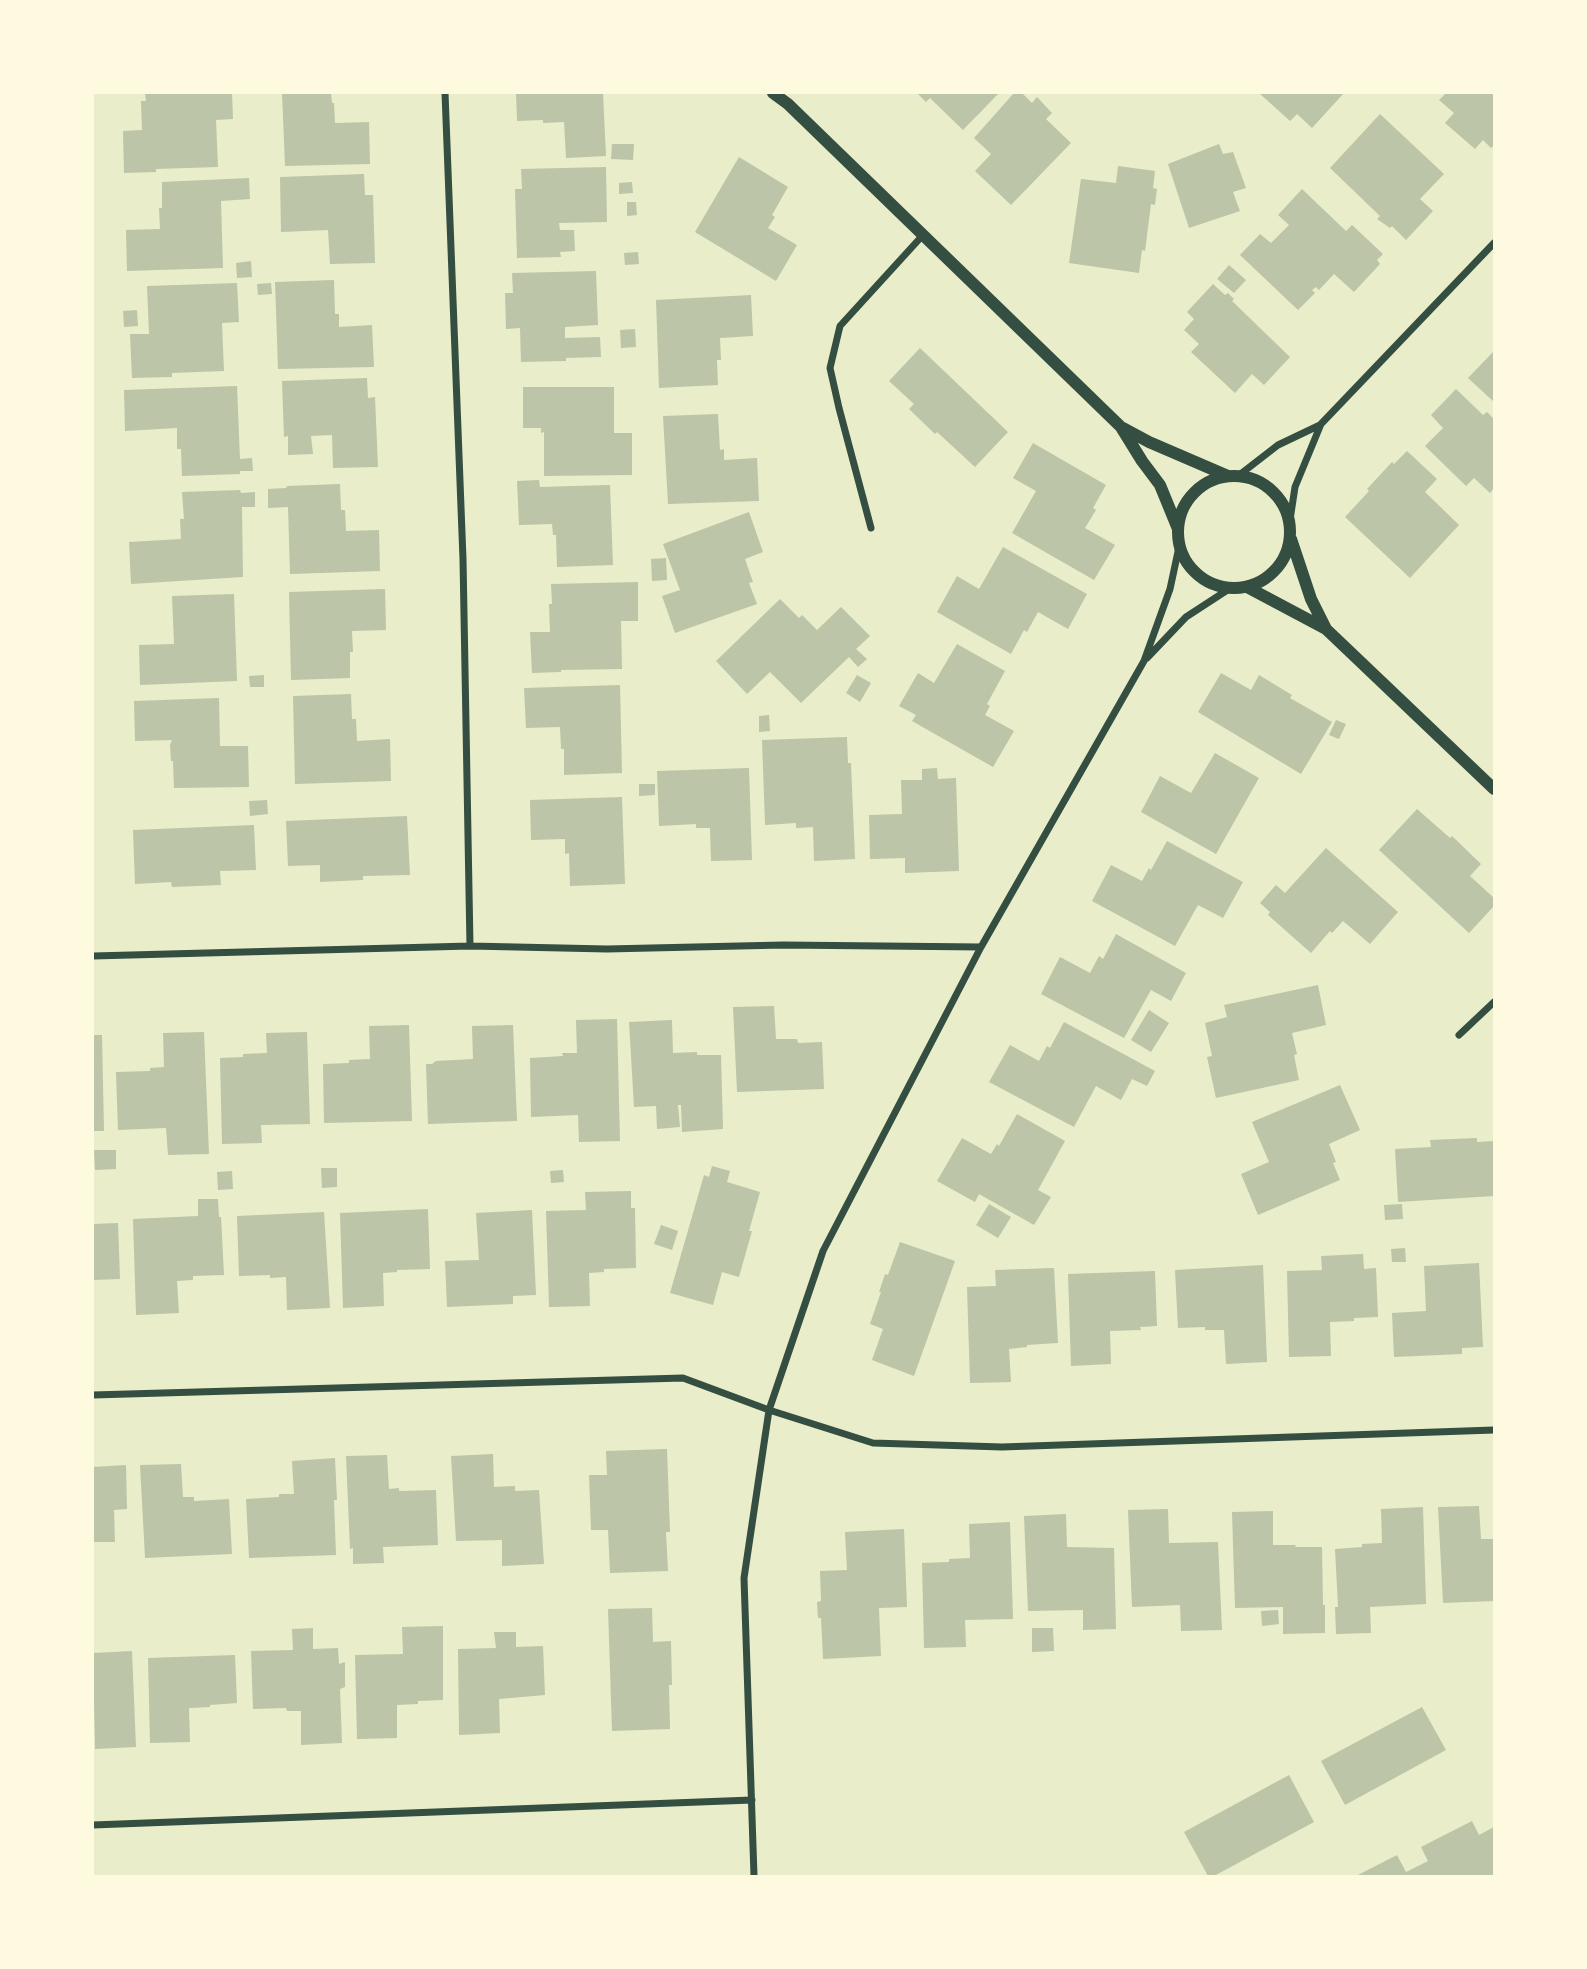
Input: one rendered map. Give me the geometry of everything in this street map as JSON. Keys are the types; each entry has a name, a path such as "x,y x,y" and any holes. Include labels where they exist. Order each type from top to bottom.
{"street":[{"path":"445,93 463,559 470,946"},
{"path":"773,93 788,104 1121,427 1160,485 1178,529"},
{"path":"872,528 830,368 840,326 923,235"},
{"path":"754,1876 744,1578 769,1410 823,1251 981,947 1144,661 1170,589 1179,547 1181,514 1188,500 1199,488 1212,480 1233,476 1278,445 1321,424 1494,243"},
{"path":"1321,424 1295,487 1290,520 1291,539 1311,599 1326,629"},
{"path":"1121,427 1149,442 1233,476 1252,479 1265,485 1285,506 1290,520"},
{"path":"1179,547 1193,570 1203,579 1229,589 1247,587 1263,581 1276,570 1286,556 1291,539"},
{"path":"1247,587 1326,629 1494,789"},
{"path":"1144,661 1186,617 1229,589"},
{"path":"93,956 470,946 607,949 783,945 981,947"},
{"path":"1458,1035 1494,1002"},
{"path":"93,1395 683,1378 769,1410 873,1443 1002,1447 1494,1430"},
{"path":"93,1825 752,1800"}],"building":[{"path":"145,93 232,93 233,119 216,120 218,167 124,173 123,131 142,130 141,101 146,101"},
{"path":"282,93 331,93 335,123 369,122 370,164 285,166"},
{"path":"516,93 603,93 606,156 566,158 564,122 517,121"},
{"path":"917,93 999,93 963,130 930,98 926,102"},
{"path":"1014,93 1022,93 1032,103 1037,97 1052,113 1046,119 1071,143 1011,205 975,171 991,154 974,138"},
{"path":"1259,93 1344,93 1312,128 1297,114 1290,121"},
{"path":"1446,93 1494,93 1494,145 1491,148 1483,140 1475,149 1445,123 1454,113 1439,100"},
{"path":"1380,114 1444,174 1420,199 1433,211 1406,240 1392,226 1390,228 1377,219 1380,216 1330,168"},
{"path":"612,144 634,144 633,160 611,159"},
{"path":"1219,144 1223,154 1233,152 1246,188 1233,192 1240,211 1189,228 1168,164"},
{"path":"739,157 788,187 772,215 775,217 768,228 797,245 776,281 695,232"},
{"path":"1118,166 1155,171 1155,205 1151,204 1145,251 1142,250 1139,273 1069,263 1081,179 1116,183"},
{"path":"606,167 607,222 559,223 560,230 574,230 575,251 560,252 561,257 517,258 515,189 522,189 521,169"},
{"path":"364,174 365,195 373,195 375,263 330,264 328,230 281,232 280,177"},
{"path":"249,178 250,199 221,201 223,268 127,271 126,230 160,229 162,182"},
{"path":"632,182 633,193 619,194 619,183"},
{"path":"1302,189 1346,231 1352,225 1383,254 1377,260 1380,264 1354,292 1334,274 1319,290 1316,287 1312,290 1315,293 1298,310 1240,255 1260,234 1271,243 1289,225 1278,215"},
{"path":"627,202 636,202 637,215 627,216"},
{"path":"638,252 639,264 625,265 624,253"},
{"path":"251,261 252,277 237,278 236,263"},
{"path":"1229,265 1246,280 1234,293 1217,279"},
{"path":"596,271 598,325 565,327 565,338 600,337 601,357 521,362 520,328 506,329 505,293 513,293 512,273"},
{"path":"334,280 335,314 339,314 339,327 372,325 374,367 278,369 275,282"},
{"path":"237,283 239,322 222,323 224,371 132,378 130,334 149,334 147,286"},
{"path":"271,283 272,294 258,295 257,284"},
{"path":"1213,284 1225,295 1228,293 1234,299 1232,301 1290,357 1264,385 1252,374 1235,393 1191,352 1199,344 1184,330 1194,319 1187,312"},
{"path":"751,295 753,336 720,338 718,385 659,388 656,300"},
{"path":"137,310 138,326 124,327 123,311"},
{"path":"635,329 636,347 621,348 620,330"},
{"path":"920,348 1008,432 975,467 909,409 914,404 889,381"},
{"path":"1494,351 1494,402 1468,378"},
{"path":"367,378 368,398 375,397 378,467 333,468 332,435 311,436 313,454 288,455 288,436 284,437 282,381"},
{"path":"237,386 240,459 252,458 253,471 182,476 181,449 177,449 177,428 125,431 124,390"},
{"path":"523,387 614,387 614,433 632,433 632,475 544,476 544,432 541,433 541,428 523,428"},
{"path":"1456,389 1483,415 1487,412 1494,419 1494,488 1490,493 1474,478 1466,486 1425,446 1443,428 1431,415"},
{"path":"718,414 720,450 724,449 724,460 757,458 759,501 668,504 663,416"},
{"path":"1033,443 1106,485 1085,528 1115,545 1094,580 1012,533 1036,491 1013,478"},
{"path":"1407,451 1437,479 1425,492 1459,525 1410,578 1345,517 1392,462 1394,464"},
{"path":"539,480 540,487 610,485 613,565 557,567 556,535 553,535 552,524 519,525 517,481"},
{"path":"340,484 341,510 345,510 346,531 379,530 380,571 290,574 288,507 268,508 268,489"},
{"path":"240,490 241,493 255,492 255,507 242,507 243,577 131,584 129,542 181,539 180,519 184,519 182,492"},
{"path":"749,512 763,552 745,559 753,582 749,583 757,604 675,633 662,596 680,590 663,544"},
{"path":"1003,547 1087,594 1068,629 1038,612 1011,654 937,612 957,576 979,589"},
{"path":"666,558 667,580 652,581 651,559"},
{"path":"638,582 638,621 621,621 622,669 532,673 530,632 550,632 551,584"},
{"path":"385,589 386,630 352,631 350,678 291,680 289,592"},
{"path":"234,594 237,681 140,685 139,645 174,644 172,596"},
{"path":"780,599 799,618 802,615 817,630 841,607 870,636 856,649 867,659 858,667 849,657 801,703 770,672 747,694 716,661"},
{"path":"957,644 1005,671 987,704 990,706 985,715 1014,731 993,767 912,721 916,715 899,706 918,673 934,683"},
{"path":"1221,673 1251,690 1259,675 1292,695 1290,698 1332,722 1301,774 1198,712"},
{"path":"264,675 264,687 250,687 249,676"},
{"path":"857,675 871,683 860,702 846,693"},
{"path":"620,685 622,773 564,775 564,749 561,749 560,727 526,728 524,688"},
{"path":"351,694 352,719 356,719 357,741 390,739 391,781 295,784 293,696"},
{"path":"219,698 220,746 248,746 249,787 174,788 170,745 172,740 135,741 134,701"},
{"path":"769,715 770,731 759,732 759,716"},
{"path":"1336,720 1346,724 1339,739 1329,735"},
{"path":"847,737 848,763 851,763 855,859 814,861 813,827 796,828 796,823 765,825 762,740"},
{"path":"1215,753 1259,778 1216,854 1141,812 1160,776 1191,793"},
{"path":"749,768 752,860 711,861 710,828 696,828 696,824 659,826 657,771"},
{"path":"937,768 938,779 956,778 959,871 905,873 905,858 870,859 869,815 902,814 901,780 922,780 922,769"},
{"path":"639,784 655,784 655,795 639,796"},
{"path":"622,797 625,884 570,886 569,853 565,854 565,839 531,840 530,800"},
{"path":"267,800 268,814 250,816 249,801"},
{"path":"1417,809 1450,838 1452,836 1481,864 1470,876 1494,898 1494,906 1469,933 1379,850"},
{"path":"407,816 410,875 363,876 363,880 320,882 320,865 288,866 286,821"},
{"path":"254,825 256,870 220,871 221,885 172,887 171,882 135,884 133,830"},
{"path":"1167,841 1243,882 1223,918 1198,905 1175,946 1092,901 1111,865 1142,881"},
{"path":"1326,848 1398,912 1370,944 1343,921 1332,933 1330,931 1311,953 1268,915 1270,912 1260,903 1276,885 1285,893"},
{"path":"1116,934 1186,973 1171,1001 1151,990 1124,1038 1041,994 1060,957 1090,973 1099,956 1103,959"},
{"path":"1318,985 1326,1025 1292,1033 1299,1080 1216,1098 1207,1057 1212,1056 1205,1023 1227,1017 1224,1005"},
{"path":"774,1006 776,1039 797,1039 798,1043 822,1042 824,1089 737,1092 733,1007"},
{"path":"1149,1010 1169,1023 1151,1052 1131,1040"},
{"path":"617,1019 620,1141 579,1142 578,1115 531,1117 530,1058 577,1053 576,1020"},
{"path":"672,1020 673,1053 721,1055 723,1129 682,1132 681,1105 678,1105 680,1127 657,1129 656,1106 634,1107 629,1022"},
{"path":"1064,1022 1155,1071 1147,1086 1132,1079 1121,1100 1096,1086 1074,1127 989,1082 1010,1045 1039,1061 1047,1046 1050,1048"},
{"path":"409,1025 412,1121 324,1123 323,1064 370,1059 369,1026"},
{"path":"513,1025 517,1121 428,1124 426,1064 473,1059 472,1026"},
{"path":"204,1032 209,1154 168,1155 166,1128 118,1130 116,1072 150,1071 150,1068 164,1067 163,1033"},
{"path":"307,1032 310,1124 261,1125 262,1143 222,1144 220,1058 267,1053 266,1033"},
{"path":"93,1035 102,1035 104,1131 93,1131"},
{"path":"1340,1085 1360,1130 1329,1144 1340,1180 1258,1215 1241,1174 1269,1162 1252,1122"},
{"path":"1017,1114 1065,1141 1038,1190 1051,1197 1034,1225 979,1194 975,1202 937,1181 962,1138 991,1154 997,1144 999,1146"},
{"path":"1477,1138 1477,1142 1494,1141 1494,1196 1398,1202 1395,1149 1431,1147 1430,1140"},
{"path":"94,1150 116,1150 116,1169 95,1170"},
{"path":"712,1166 730,1171 727,1182 760,1192 739,1277 722,1272 713,1305 670,1293 704,1175 709,1177"},
{"path":"321,1168 337,1168 337,1187 322,1188"},
{"path":"563,1170 564,1182 551,1183 550,1171"},
{"path":"232,1171 233,1189 218,1190 217,1172"},
{"path":"631,1191 631,1208 635,1208 636,1268 604,1269 604,1272 589,1273 590,1306 549,1307 546,1211 586,1210 585,1192"},
{"path":"198,1199 218,1199 224,1275 193,1276 193,1280 177,1281 179,1313 136,1315 133,1219 198,1216"},
{"path":"989,1204 1011,1217 998,1238 976,1225"},
{"path":"1402,1204 1403,1219 1385,1220 1384,1205"},
{"path":"428,1209 430,1269 383,1273 384,1306 343,1308 340,1213"},
{"path":"532,1210 536,1295 513,1296 513,1304 447,1307 445,1261 479,1260 476,1213"},
{"path":"324,1212 330,1308 287,1310 286,1277 239,1276 237,1216"},
{"path":"118,1223 120,1279 93,1280 93,1224"},
{"path":"661,1225 678,1231 672,1250 654,1244"},
{"path":"900,1242 955,1261 914,1376 872,1360 883,1329 870,1324 885,1274 888,1275"},
{"path":"1405,1248 1406,1262 1392,1262 1391,1249"},
{"path":"1363,1254 1364,1269 1376,1268 1378,1317 1330,1322 1331,1356 1289,1357 1287,1271 1322,1270 1321,1256"},
{"path":"1479,1263 1483,1347 1462,1348 1462,1354 1394,1357 1392,1313 1426,1311 1424,1266"},
{"path":"1263,1265 1267,1362 1226,1364 1224,1330 1205,1330 1205,1327 1178,1328 1175,1270"},
{"path":"1054,1268 1058,1343 1009,1349 1011,1382 970,1383 967,1287 996,1286 995,1270"},
{"path":"1155,1271 1157,1326 1140,1327 1141,1330 1110,1331 1111,1364 1071,1366 1068,1274"},
{"path":"667,1449 670,1532 666,1532 668,1571 610,1573 608,1530 591,1530 589,1475 607,1475 606,1451"},
{"path":"493,1454 494,1487 515,1486 515,1491 539,1490 544,1564 502,1566 502,1540 456,1541 451,1456"},
{"path":"387,1455 389,1489 436,1490 438,1545 383,1547 384,1563 353,1564 346,1456"},
{"path":"335,1458 336,1555 249,1558 246,1499 294,1494 292,1461"},
{"path":"181,1464 183,1497 194,1497 194,1501 229,1499 232,1554 145,1558 140,1465"},
{"path":"126,1465 127,1509 114,1510 115,1542 93,1542 93,1467"},
{"path":"1479,1506 1481,1539 1494,1539 1494,1601 1443,1603 1438,1507"},
{"path":"1423,1507 1426,1604 1370,1607 1371,1633 1336,1634 1335,1607 1338,1607 1335,1549 1382,1543 1381,1509"},
{"path":"1168,1509 1169,1543 1218,1542 1222,1630 1181,1631 1180,1605 1132,1607 1128,1510"},
{"path":"1273,1511 1273,1545 1322,1547 1325,1633 1283,1634 1283,1607 1235,1608 1232,1512"},
{"path":"1066,1514 1067,1547 1114,1548 1116,1629 1083,1630 1083,1610 1028,1611 1024,1516"},
{"path":"1010,1522 1013,1619 965,1620 966,1647 924,1648 922,1563 970,1558 969,1524"},
{"path":"904,1529 907,1607 879,1608 881,1656 823,1659 821,1618 818,1618 817,1602 821,1601 820,1571 847,1570 845,1532"},
{"path":"652,1608 653,1642 671,1641 670,1729 612,1731 608,1609"},
{"path":"1278,1610 1279,1624 1262,1626 1261,1611"},
{"path":"443,1626 443,1700 397,1705 397,1738 357,1739 355,1655 403,1654 402,1627"},
{"path":"313,1628 313,1649 338,1648 339,1664 345,1662 345,1687 340,1689 342,1743 301,1745 301,1711 287,1711 286,1708 253,1709 251,1651 293,1650 292,1629"},
{"path":"1032,1628 1053,1628 1054,1651 1032,1652"},
{"path":"494,1632 516,1632 516,1647 543,1646 545,1695 499,1699 500,1733 459,1735 458,1649 496,1648"},
{"path":"132,1651 136,1747 95,1749 93,1653"},
{"path":"235,1655 237,1703 189,1708 190,1742 150,1743 148,1658"},
{"path":"1422,1707 1446,1750 1345,1805 1321,1761"},
{"path":"1289,1775 1314,1822 1214,1876 1208,1876 1184,1832"},
{"path":"1472,1821 1479,1835 1494,1827 1494,1876 1356,1876 1397,1855 1406,1872 1428,1861 1421,1847"}]}
